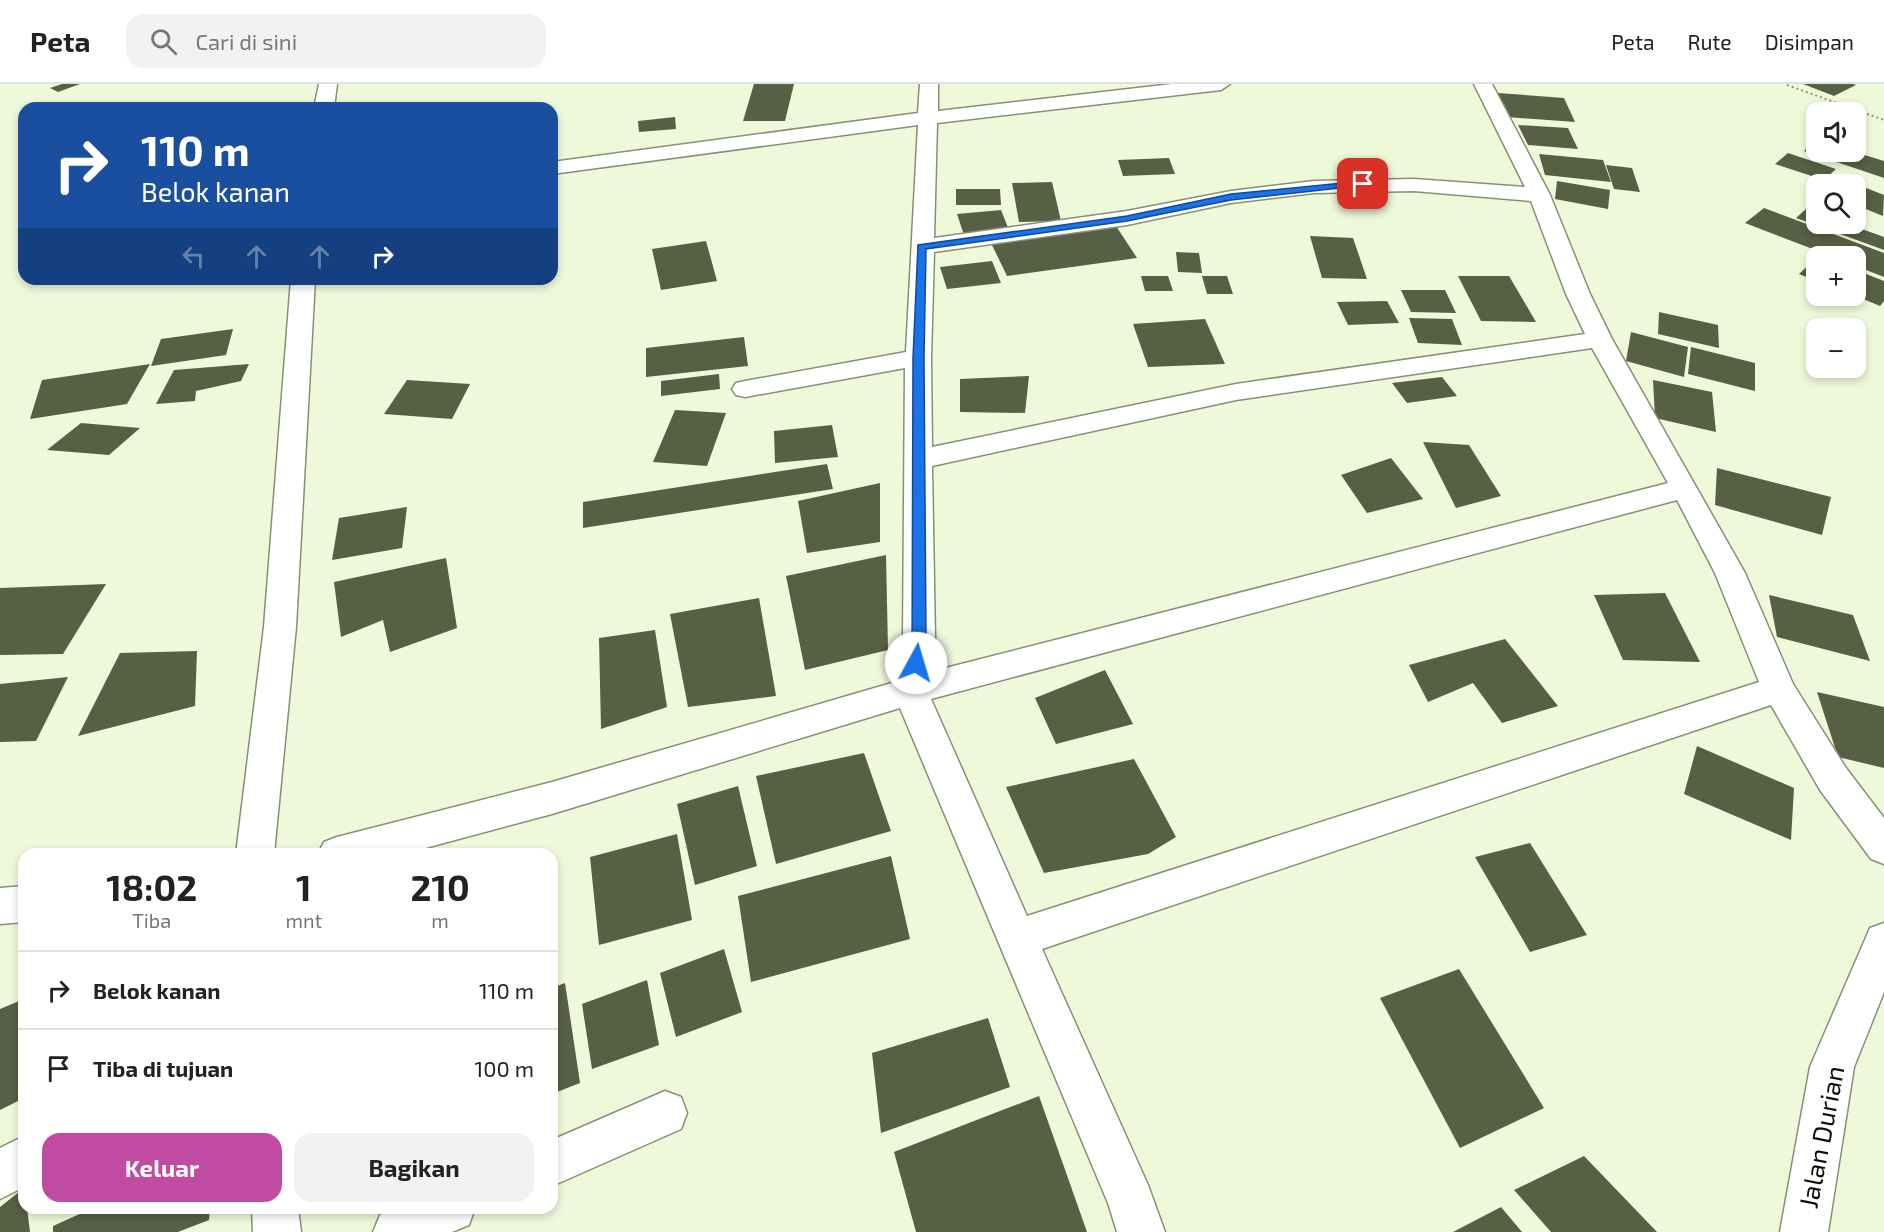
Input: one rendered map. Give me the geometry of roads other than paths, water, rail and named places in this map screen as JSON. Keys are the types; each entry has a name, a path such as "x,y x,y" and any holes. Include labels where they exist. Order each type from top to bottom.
{"street":[{"path":"325,102 328,84"},
{"path":"929,84 918,358 919,639 910,691 1015,939 1131,1202 1141,1232"},
{"path":"558,167 927,118 1221,84"},
{"path":"1483,84 1539,195 1578,294 1600,339 1730,573 1779,689 1833,779 1884,848"},
{"path":"921,247 1127,218 1231,197 1314,187 1414,184 1539,195"},
{"path":"256,848 280,627 303,285"},
{"path":"920,459 1236,392 1600,339"},
{"path":"745,389 918,358"},
{"path":"360,848 552,798 910,691 1684,488"},
{"path":"1015,939 1779,689"},
{"path":"0,906 18,904"},
{"name":"Jalan Durian","path":"1804,1232 1832,1067 1884,942"},
{"path":"558,1161 665,1113"},
{"path":"0,1176 18,1163"},
{"path":"276,1214 277,1232"},
{"path":"397,1232 438,1214"}]}
